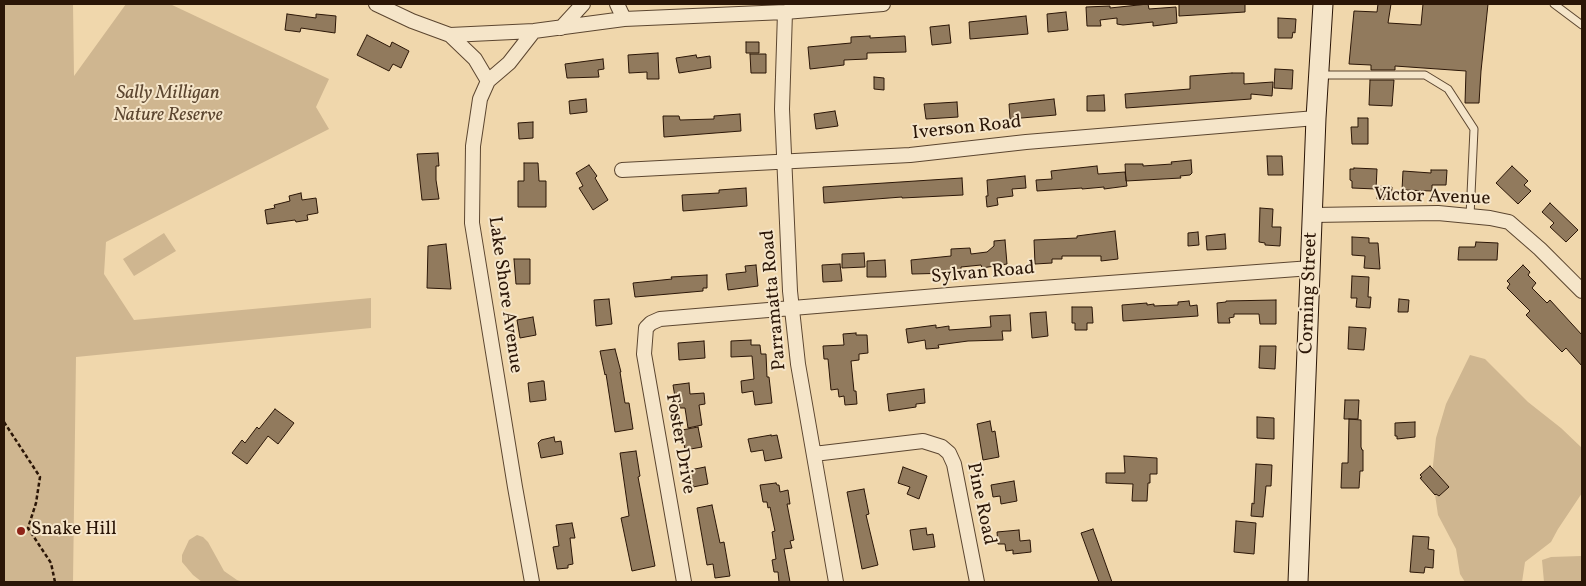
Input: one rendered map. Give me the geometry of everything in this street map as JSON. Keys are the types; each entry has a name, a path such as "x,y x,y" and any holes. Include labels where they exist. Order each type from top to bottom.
{"street":[{"path":"376,4 412,21 450,35 534,31 624,19 785,12 883,4"},
{"path":"561,28 583,4"},
{"path":"617,4 624,19"},
{"name":"Corning Street","path":"1298,582 1316,118 1323,4"},
{"name":"Parramatta Road","path":"785,12 782,109 792,309 798,364 836,582"},
{"name":"Lake Shore Avenue","path":"532,582 472,223 473,146 480,99 488,81 509,63 534,31"},
{"path":"450,35 475,59 488,81"},
{"name":"Iverson Road","path":"622,170 910,154 1026,142 1316,118"},
{"name":"Victor Avenue","path":"1312,215 1438,213 1490,218 1508,222 1540,249 1582,291"},
{"name":"Sylvan Road","path":"660,319 1311,268"},
{"name":"Foster Drive","path":"660,319 646,328 644,354 684,582"},
{"name":"Pine Road","path":"814,454 923,441 942,447 949,453 954,464 977,582"}],"lane":[{"path":"1554,4 1582,24"},
{"path":"1318,75 1425,75 1448,89 1474,129 1470,216"}],"path":[{"path":"4,422 40,477 36,503 28,528 51,563 55,582"}],"green space":[{"name":"Sally Milligan Nature Reserve","path":"4,4 73,4 74,76 126,4 170,4 329,79 316,107 329,129 106,242 104,274 134,320 371,298 371,328 76,357 73,582 4,582"},
{"path":"164,233 176,251 134,276 123,259"},
{"path":"1470,355 1485,359 1528,402 1561,428 1582,448 1582,493 1551,542 1525,562 1522,582 1465,582 1460,574 1456,549 1438,515 1432,474 1436,438 1446,404"},
{"path":"1582,500 1582,582 1544,582 1542,560 1551,557 1581,556"},
{"path":"197,535 203,537 208,542 224,571 237,580 244,582 202,582 193,575 182,562 182,555 189,540"}],"building":[{"path":"1148,4 1149,9 1176,7 1177,23 1153,26 1153,22 1123,25 1117,24 1117,18 1100,20 1101,26 1087,26 1086,7 1110,6 1110,8"},
{"path":"1179,4 1245,4 1245,12 1179,16"},
{"path":"1378,4 1391,4 1388,23 1421,25 1423,4 1488,4 1479,103 1465,103 1466,71 1395,66 1395,70 1371,70 1371,65 1349,64 1354,11 1377,12"},
{"path":"1066,12 1068,30 1048,32 1047,14"},
{"path":"287,14 316,18 316,14 336,16 335,33 301,28 300,32 285,30"},
{"path":"1026,16 1028,34 970,39 969,22"},
{"path":"1278,18 1296,19 1295,33 1293,32 1292,38 1278,38"},
{"path":"949,25 951,43 932,45 930,27"},
{"path":"367,35 390,47 392,42 409,51 401,68 393,64 389,71 357,55"},
{"path":"870,36 870,38 905,36 906,52 867,53 867,59 844,60 844,65 810,69 808,47 851,43 851,37"},
{"path":"746,42 759,42 759,53 746,53"},
{"path":"658,53 659,79 647,79 647,72 629,73 628,55"},
{"path":"750,54 766,54 766,73 751,73"},
{"path":"696,55 697,58 710,56 711,68 679,73 676,58"},
{"path":"603,59 604,69 598,70 599,77 567,78 565,64"},
{"path":"1275,69 1293,70 1292,89 1274,88"},
{"path":"1244,73 1244,84 1273,82 1272,96 1251,94 1251,99 1126,108 1125,94 1190,89 1190,76"},
{"path":"874,77 884,78 884,90 874,89"},
{"path":"1370,80 1394,80 1392,106 1369,105"},
{"path":"1104,95 1105,111 1087,111 1087,96"},
{"path":"586,99 587,112 570,114 569,101"},
{"path":"1054,99 1056,115 1010,119 1009,104"},
{"path":"957,102 958,117 926,119 924,104"},
{"path":"835,111 838,126 816,129 814,114"},
{"path":"740,114 741,131 664,137 663,116 679,116 680,120 714,119 714,116"},
{"path":"1358,118 1368,118 1368,144 1352,144 1351,127 1358,127"},
{"path":"533,122 533,138 519,139 518,123"},
{"path":"438,153 439,166 436,166 436,180 439,199 422,200 417,154"},
{"path":"1267,156 1282,156 1283,175 1268,175"},
{"path":"1191,160 1192,173 1180,176 1181,178 1126,181 1125,164 1143,164 1143,166 1172,164 1171,162"},
{"path":"524,163 538,163 539,181 546,181 546,207 518,207 518,181 524,181"},
{"path":"589,165 597,176 595,178 608,200 593,210 579,188 583,186 576,173"},
{"path":"1097,166 1098,174 1125,172 1127,186 1104,189 1104,187 1037,191 1036,180 1052,179 1051,171"},
{"path":"1512,166 1528,181 1524,185 1531,191 1518,204 1496,183"},
{"path":"1350,169 1377,169 1376,189 1352,188"},
{"path":"1431,170 1447,170 1446,185 1432,185 1432,191 1402,190 1403,171 1431,173"},
{"path":"1025,176 1026,188 1012,189 1013,196 997,198 998,205 987,207 987,180"},
{"path":"962,178 963,195 902,197 824,203 823,187"},
{"path":"1378,186 1392,187 1391,200 1377,199"},
{"path":"746,188 747,206 683,211 682,195 719,193 719,190"},
{"path":"301,193 302,200 316,198 318,213 307,215 308,220 267,224 265,210 275,208 274,205 290,201 289,196"},
{"path":"1550,203 1578,230 1566,242 1550,227 1554,223 1542,212"},
{"path":"1260,208 1273,209 1272,227 1281,227 1280,246 1265,245 1265,243 1259,242"},
{"path":"1115,231 1118,259 1101,261 1101,256 1062,256 1062,259 1052,259 1052,263 1035,264 1034,240 1077,238 1077,236"},
{"path":"1198,232 1199,245 1188,246 1188,233"},
{"path":"1225,234 1226,249 1207,250 1206,236"},
{"path":"1352,237 1369,238 1369,243 1378,243 1380,269 1364,268 1365,256 1352,255"},
{"path":"1005,240 1007,264 982,268 981,265 961,267 961,271 954,273 912,274 911,260 951,256 951,249 970,248 971,254 987,252 994,246 994,241"},
{"path":"1476,242 1498,243 1497,260 1458,260 1459,247 1475,247"},
{"path":"446,244 451,289 427,288 428,246"},
{"path":"864,253 865,267 842,268 842,254"},
{"path":"514,259 530,259 530,284 516,284"},
{"path":"885,260 886,277 867,277 867,261"},
{"path":"840,264 842,281 823,282 822,265"},
{"path":"756,265 758,286 728,290 726,274 746,272 745,266"},
{"path":"1523,265 1530,272 1528,275 1536,283 1532,288 1547,303 1550,300 1582,335 1582,366 1566,348 1562,352 1526,315 1530,311 1507,288 1510,284 1507,281"},
{"path":"707,275 707,288 703,288 703,291 635,297 633,283 672,279 671,277"},
{"path":"1352,276 1369,277 1368,297 1371,297 1370,308 1356,307 1357,298 1351,298"},
{"path":"609,299 612,324 596,326 594,300"},
{"path":"1399,299 1409,300 1408,312 1398,312"},
{"path":"1276,300 1276,324 1260,324 1259,314 1234,314 1234,317 1229,318 1230,323 1218,323 1217,303 1226,301"},
{"path":"1189,301 1190,306 1197,305 1198,316 1123,321 1122,305 1147,303 1147,305 1154,304 1154,306 1178,305 1178,302"},
{"path":"1072,307 1092,307 1093,323 1087,323 1087,330 1075,330 1075,323 1072,323"},
{"path":"1046,312 1048,336 1032,338 1030,313"},
{"path":"1010,315 1011,331 1002,331 1003,340 968,341 938,345 939,348 926,349 925,340 908,343 906,329 936,325 936,328 949,326 949,330 991,327 990,316"},
{"path":"533,317 536,335 520,338 517,320"},
{"path":"1349,327 1366,328 1364,350 1348,349"},
{"path":"856,333 856,335 867,335 868,353 859,354 859,360 851,361 857,404 845,405 844,396 839,397 838,389 831,390 828,359 824,359 823,346 844,345 843,334"},
{"path":"751,340 751,345 760,345 761,354 766,354 767,377 769,377 772,403 755,405 753,391 742,393 741,381 754,379 752,356 731,357 731,341"},
{"path":"704,341 705,358 679,360 678,343"},
{"path":"1260,346 1276,346 1275,369 1259,368"},
{"path":"615,349 621,372 625,403 629,403 633,429 615,432 606,374 600,351"},
{"path":"544,381 546,400 530,402 528,383"},
{"path":"689,383 690,394 704,393 705,404 699,405 702,425 688,428 685,408 680,408 679,403 676,403 673,385"},
{"path":"924,389 925,403 916,404 916,407 889,411 887,394"},
{"path":"1345,400 1359,400 1358,419 1344,419"},
{"path":"275,409 294,423 278,444 268,436 247,464 232,453 242,440 245,443 257,427 259,429"},
{"path":"1257,417 1274,418 1274,439 1257,438"},
{"path":"1349,419 1361,420 1363,471 1360,471 1359,488 1341,488 1342,463 1348,463"},
{"path":"990,421 992,432 995,431 999,457 983,460 977,424"},
{"path":"1415,422 1415,437 1397,439 1397,436 1395,436 1395,423"},
{"path":"698,427 702,447 685,450 682,430"},
{"path":"777,435 782,458 765,461 763,450 751,452 748,439"},
{"path":"554,437 555,442 561,441 563,454 541,458 538,443 541,440"},
{"path":"636,451 640,476 638,477 655,566 632,571 621,518 629,516 620,453"},
{"path":"1124,456 1157,458 1157,474 1150,474 1147,501 1132,501 1133,484 1106,483 1106,473 1125,473"},
{"path":"1256,464 1272,465 1271,486 1266,486 1263,517 1251,516 1252,503 1254,504"},
{"path":"1430,466 1449,487 1439,496 1435,495 1420,478 1422,477 1420,475"},
{"path":"705,467 708,484 693,487 690,470"},
{"path":"903,467 927,476 919,499 907,494 910,487 898,483"},
{"path":"1014,481 1017,501 1001,504 1000,496 993,497 991,485"},
{"path":"776,483 779,485 780,492 788,490 790,504 787,504 794,540 790,541 792,548 784,549 790,582 779,582 778,572 774,572 772,560 776,559 772,532 775,531 770,507 768,508 767,502 763,502 760,485"},
{"path":"864,489 869,514 866,515 878,565 862,569 847,492"},
{"path":"712,505 720,543 724,542 730,576 715,578 713,564 707,565 697,508"},
{"path":"1236,521 1256,523 1254,554 1234,552"},
{"path":"572,523 575,538 570,538 573,564 568,565 568,568 557,569 553,547 559,546 556,525"},
{"path":"926,528 927,535 933,534 935,547 913,550 910,530"},
{"path":"1093,529 1112,582 1099,582 1081,533"},
{"path":"1019,530 1020,541 1030,540 1031,552 1013,554 1013,550 1006,551 1005,544 998,544 997,532"},
{"path":"1413,536 1429,537 1428,549 1434,550 1433,568 1425,567 1424,573 1410,572"}],"place":[{"name":"Snake Hill","path":"21,531"}]}
